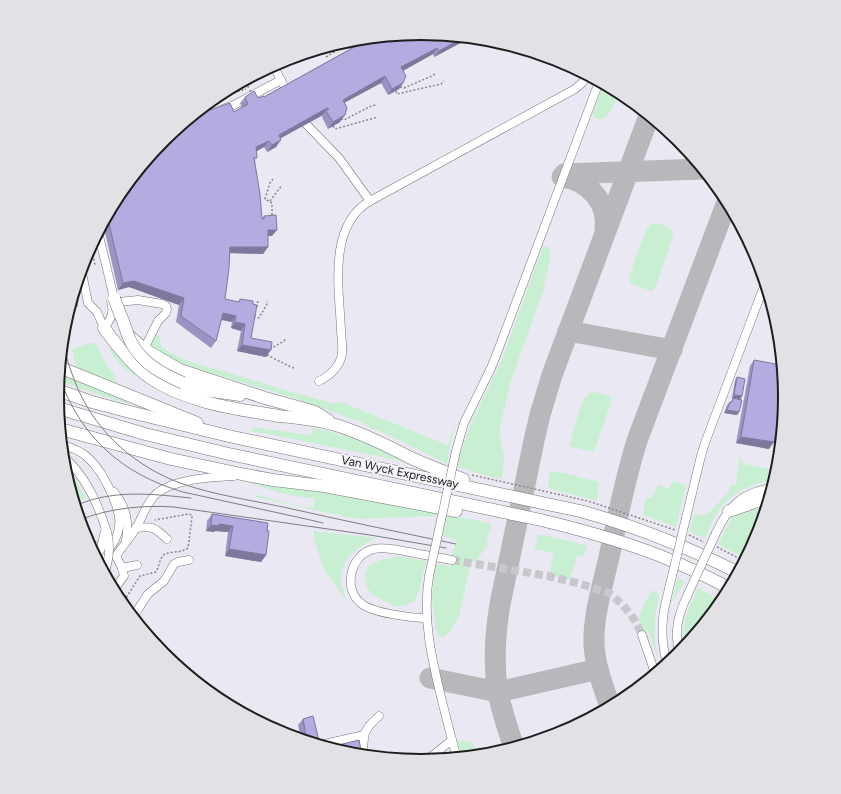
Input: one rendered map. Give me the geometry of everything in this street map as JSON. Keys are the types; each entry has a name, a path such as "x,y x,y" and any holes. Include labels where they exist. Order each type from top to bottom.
{"highway":[{"path":"112,302 118,323 124,331 144,349 162,361 180,370 265,398 315,412 338,426"},
{"path":"112,302 136,351 152,366 168,376 197,388 213,392 265,398"},
{"path":"104,328 134,364 150,377 173,390 200,400 228,407 338,426 372,438 410,457 495,493"},
{"path":"65,369 233,437"},
{"name":"Van Wyck Expressway","path":"64,393 160,420 233,437 566,508 609,519 690,549 733,570"},
{"name":"Van Wyck Expressway","path":"64,410 145,434 222,453 555,523 612,539 652,553 723,586"},
{"path":"65,430 171,459 246,475 329,487 468,513 484,508"},
{"path":"729,511 762,499"},
{"path":"690,549 737,564"}],"street":[{"path":"203,114 234,105 286,85 277,71"},
{"path":"319,381 331,373 342,354 338,268 343,237 348,224 361,207 575,89 580,86 584,80"},
{"path":"456,752 437,680 427,618 426,598 429,576 456,451 464,423 498,353 597,87"},
{"path":"306,124 339,158 370,201"},
{"path":"83,279 88,303 96,312 104,328 109,321 112,302 100,240"},
{"path":"98,244 112,302"},
{"path":"666,656 662,633 666,601 701,456 762,292"},
{"path":"112,302 138,300 166,306 166,313 158,321 144,349"},
{"path":"67,446 86,456 121,501 125,511 127,525 125,543"},
{"path":"69,462 77,470 92,493 108,533 109,549 106,566"},
{"path":"117,585 124,576 116,556 136,528 151,500 156,495 176,484 195,479 246,475"},
{"path":"100,555 111,547 118,534 119,524 119,513 104,478"},
{"path":"678,644 677,626 680,611 723,520 738,501 746,496 765,490"},
{"path":"99,552 103,543 105,526"},
{"path":"136,528 152,527 158,530 166,539"},
{"path":"96,546 108,544 118,534"},
{"path":"427,618 412,617 367,608 357,600 350,586 352,569 361,556 376,548 452,560"},
{"path":"136,612 148,594 164,581 174,564 189,560"},
{"path":"122,568 137,565"},
{"path":"642,635 653,667"},
{"path":"363,749 364,735 370,724 379,716"},
{"path":"331,743 364,735"},
{"path":"435,753 452,740"}],"path":[{"path":"350,47 352,52"},
{"path":"326,56 336,50"},
{"path":"400,87 404,88 435,74"},
{"path":"396,91 397,94 441,84 444,81"},
{"path":"248,85 253,97"},
{"path":"234,93 249,88"},
{"path":"341,119 344,120 371,106 376,105"},
{"path":"333,126 335,129 378,116"},
{"path":"272,215 272,203 265,199 270,183 273,179"},
{"path":"270,201 282,185"},
{"path":"93,256 95,265"},
{"path":"75,309 77,306 79,294"},
{"path":"256,307 258,299"},
{"path":"252,316 259,318 267,301"},
{"path":"266,348 270,349 284,341 286,338"},
{"path":"267,354 294,368"},
{"path":"472,475 588,501 675,530"},
{"path":"126,598 140,576 156,572 163,555 180,552 188,548 192,517 190,514 151,520"},
{"path":"683,533 704,542"},
{"path":"711,545 739,559"}],"shaded area":[{"path":"420,40 467,43 513,52 535,59 557,67 599,88 619,100 656,129 689,162 704,180 730,219 741,239 759,282 771,327 777,374 777,420 771,467 759,512 741,555 730,576 704,614 689,632 656,665 638,680 619,694 578,717 557,727 513,742 467,751 444,753 420,754 374,751 328,742 306,735 284,727 242,706 222,694 185,665 152,632 137,614 111,575 100,555 82,512 70,467 64,420 64,374 70,327 82,282 100,239 111,218 137,180 152,162 185,129 203,114 222,100 263,77 284,67 328,52 374,43 397,41"}],"green space":[{"path":"602,90 616,98 613,107 605,117 597,119 592,115"},
{"path":"651,224 668,227 671,229 673,236 657,283 651,291 630,283 629,281 641,243"},
{"path":"543,247 548,247 550,251 550,259 543,292 510,383 499,433 504,456 502,479 457,467 472,421 501,362"},
{"path":"156,335 159,335 161,346 184,359 335,404 341,402 448,445 450,437 458,421 452,436 447,464 375,429 373,430 363,423 294,398 194,368 167,357 147,344 153,340"},
{"path":"91,343 96,344 117,383 76,368 72,349"},
{"path":"111,346 140,377 130,373 118,362 111,353 109,348"},
{"path":"64,375 127,401 127,403 64,383"},
{"path":"592,392 610,396 611,398 594,452 570,446 576,421 583,402 587,395"},
{"path":"253,427 311,435 313,428 330,431 340,436 339,431 363,440 402,459 402,461 251,431"},
{"path":"739,457 744,464 771,469 767,482 747,487 725,503 711,523 705,538 689,532 694,514 701,516 705,513 707,515 729,492 730,486 736,486"},
{"path":"550,471 599,482 597,501 548,488"},
{"path":"72,476 76,480 86,498 79,500"},
{"path":"673,481 686,485 676,527 643,515 645,497 652,498 658,485 669,489"},
{"path":"248,482 329,489 437,511 436,516 358,519 255,497 257,495 314,508 314,498 281,493"},
{"path":"763,499 759,512 740,556 718,544 731,519 736,513"},
{"path":"447,516 492,524 486,542 489,543 475,562 471,562 459,616 451,631 444,637 438,636 436,630 432,599 436,564 450,566 456,540 443,536"},
{"path":"314,531 376,538 357,549 345,562 341,579 347,600 324,570 314,539"},
{"path":"538,534 587,546 583,557 577,556 570,580 551,575 550,571 554,553 534,549"},
{"path":"397,556 426,561 419,591 415,600 407,605 396,607 371,594 366,585 365,576 368,567 380,560"},
{"path":"678,578 685,582 671,602"},
{"path":"698,588 715,597 704,614 684,637 686,615"},
{"path":"652,591 656,591 659,596 655,617 655,640 658,661 649,632 645,633 640,626 639,621 642,610"},
{"path":"457,740 473,743 476,749 467,751 460,752"}],"building":[{"path":"420,40 455,42 439,51 437,48 401,67 406,76 403,83 392,89 385,76 343,100 347,108 345,115 333,122 326,111 329,109 327,108 279,135 281,140 272,145 269,141 256,147 257,158 254,158 260,194 262,219 264,219 264,216 276,215 277,230 268,230 268,247 230,247 225,299 239,302 240,299 253,301 253,304 257,305 251,338 272,342 271,350 242,345 245,324 235,322 236,316 223,313 216,341 181,316 184,298 134,281 123,283 109,222 137,180 152,162 185,129 203,114 207,111 230,103 234,112 248,104 245,97 254,91 258,98 264,97 356,46 374,43"},
{"path":"754,360 776,364 778,397 774,442 741,437"},
{"path":"737,377 745,379 742,396 734,395"},
{"path":"733,398 742,400 739,412 727,410"},
{"path":"212,514 268,523 267,531 269,531 266,555 229,549 233,526 219,524 219,526 211,525"},
{"path":"313,716 319,739 306,735 303,719"},
{"path":"359,740 361,749 351,747 340,745"}],"taxiway":[{"path":"512,742 498,693 495,660 496,637 500,604 535,436 552,375 647,121"},
{"path":"564,174 695,169"},
{"path":"562,177 581,183 589,188 595,195 604,211 605,230"},
{"path":"608,700 596,660 594,633 599,600 629,467 638,438 724,210"},
{"path":"568,331 672,350"},
{"path":"430,678 498,692 598,669"}],"tunnel":[{"path":"452,560 548,576 609,593 623,605 634,619 642,635"}],"tram line":[{"path":"66,355 73,377 86,405 107,434 135,459 166,477 195,488 220,494 456,544"},
{"path":"64,388 68,398 91,435 122,463 141,475 183,492 323,523"},
{"path":"80,504 103,497 132,494 191,498"},
{"path":"85,518 126,508 150,506 174,507 370,535 446,548"}]}
